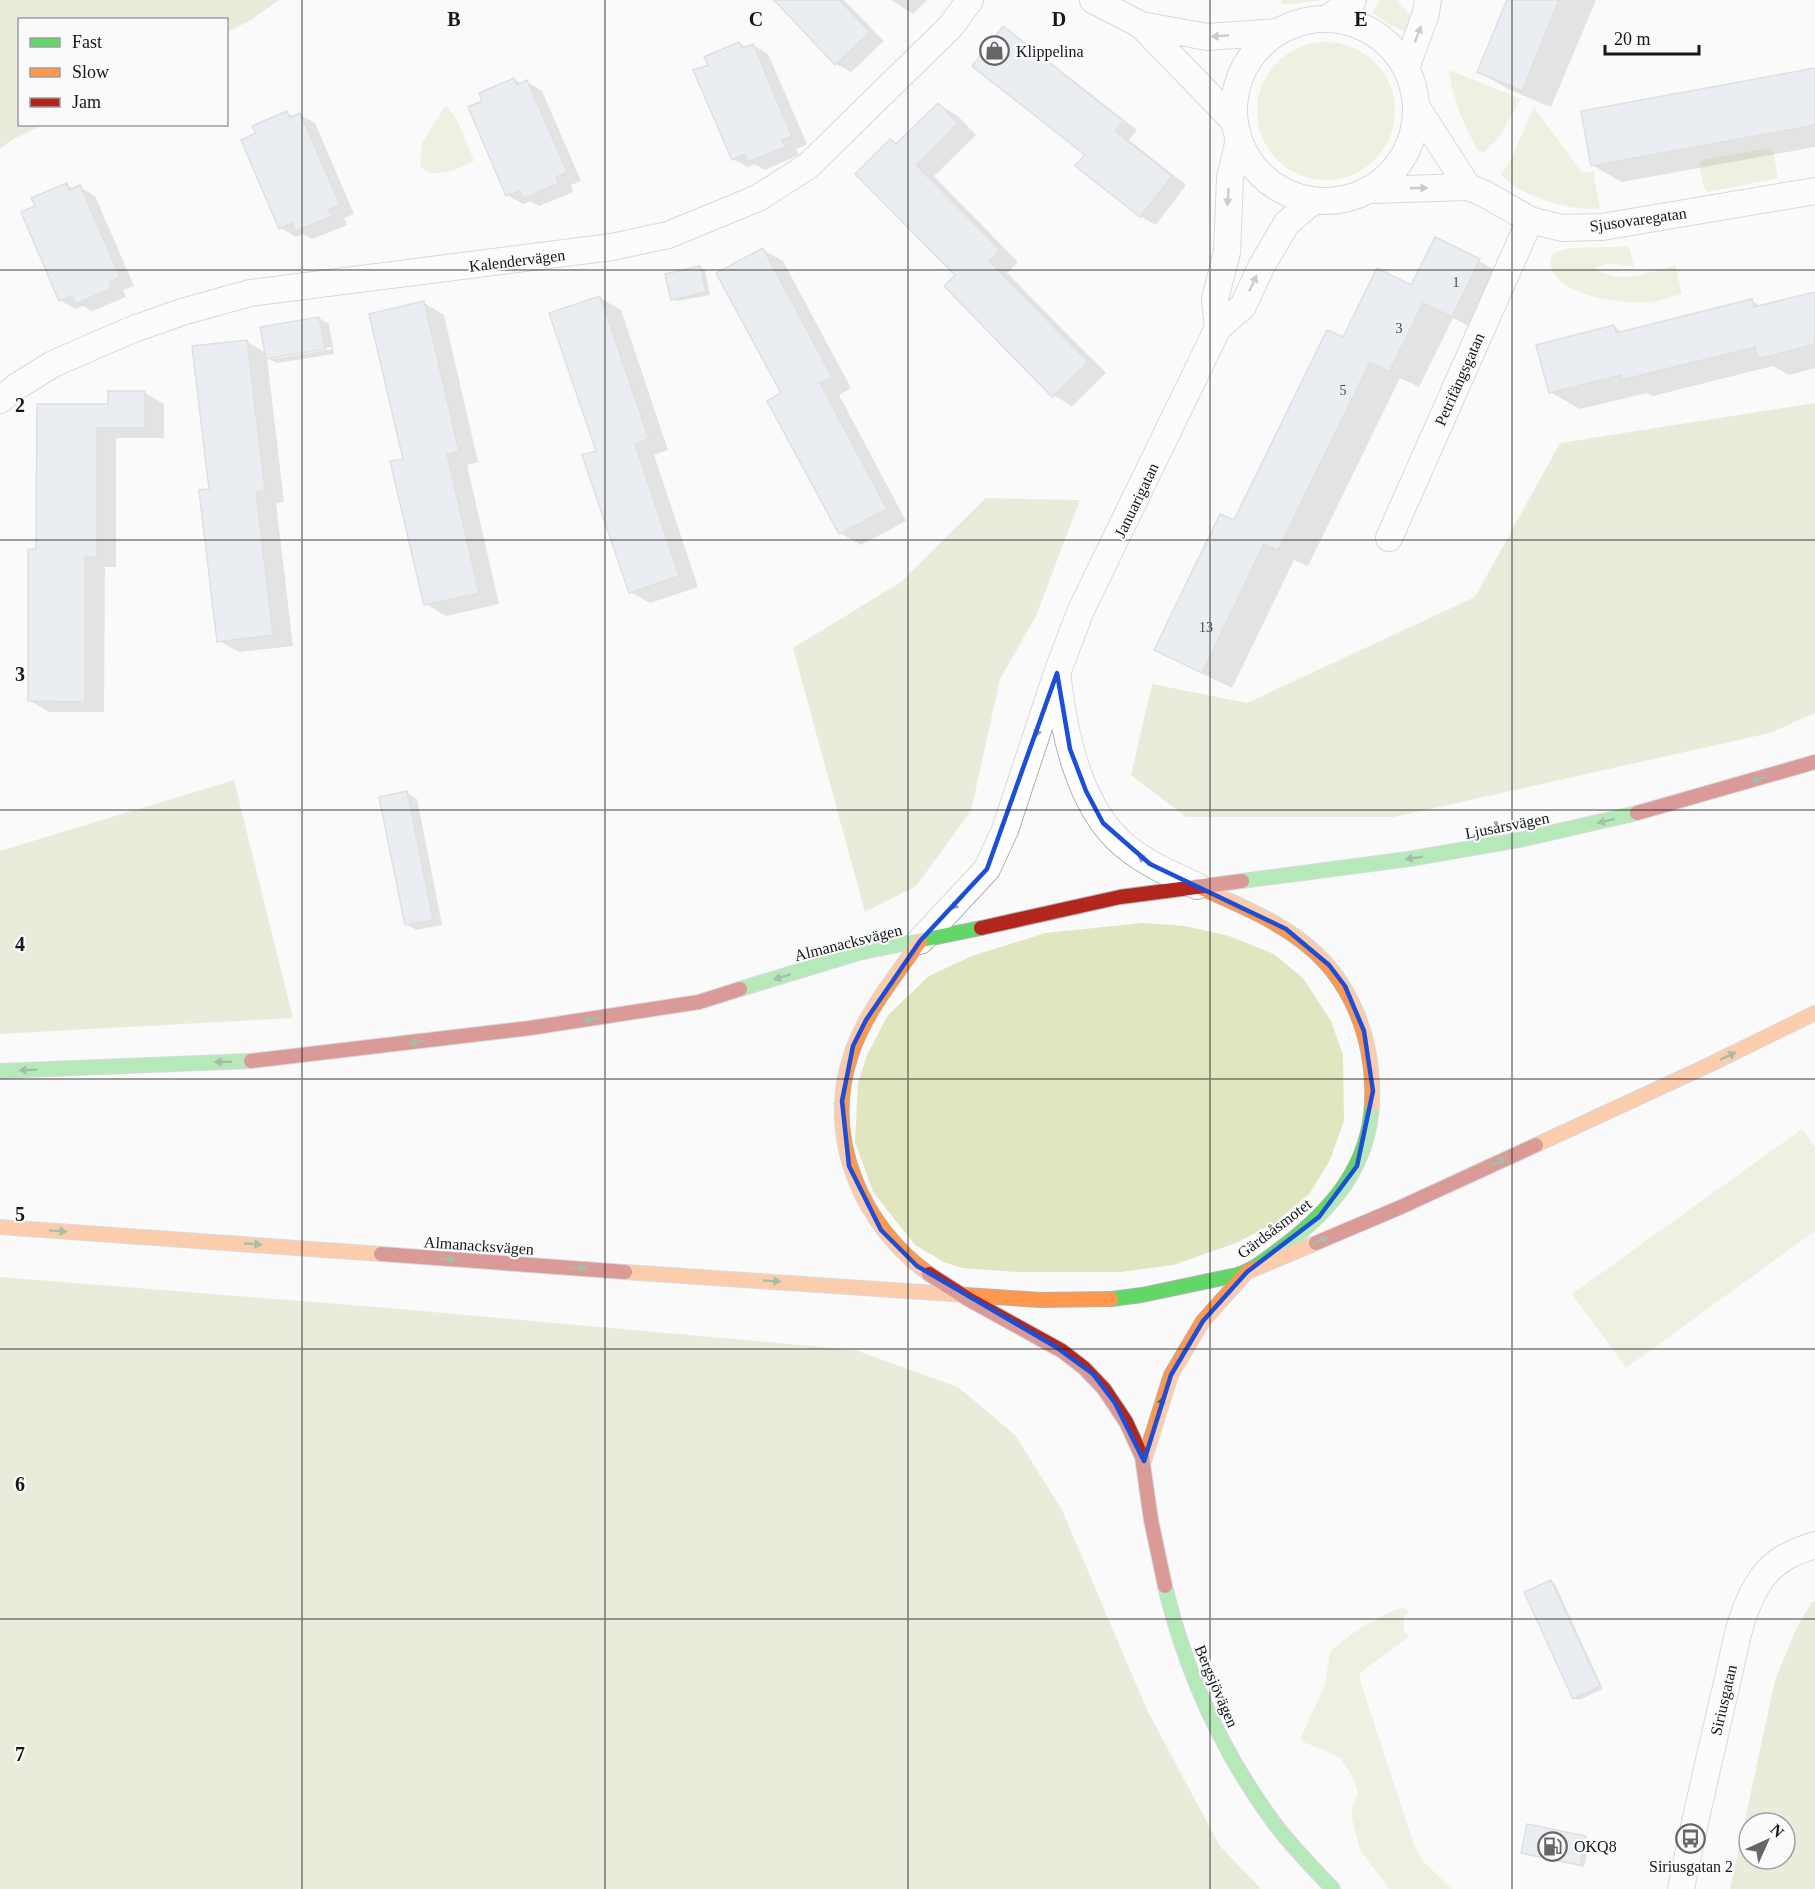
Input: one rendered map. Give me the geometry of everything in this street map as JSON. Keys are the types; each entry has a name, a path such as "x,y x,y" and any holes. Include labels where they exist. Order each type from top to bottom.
{"main road":[{"name":"Ljusårsvägen","path":"1197,886 1409,859 1534,837 1638,813 1815,762"},
{"path":"920,941 1120,897 1197,886"},
{"name":"Gärdsåsmotet","path":"920,941 866,1020 853,1046 843,1080 842,1125 849,1166 863,1201 881,1230 917,1266 957,1293 1075,1300 1125,1298 1247,1272 1300,1234 1319,1217 1357,1166 1367,1136 1373,1091 1372,1063 1364,1031 1345,986 1329,965 1307,944 1286,929 1197,886"},
{"name":"Almanacksvägen","path":"0,1071 254,1061 530,1028 699,1002 858,953 920,941"},
{"path":"1247,1272 1432,1192 1709,1065 1815,1013"},
{"name":"Almanacksvägen","path":"0,1227 648,1274 957,1293"},
{"name":"Bergsjövägen","path":"1144,1461 1170,1375 1203,1321 1247,1272"},
{"name":"Bergsjövägen","path":"957,1293 1056,1347 1093,1374 1115,1403 1144,1461 1148,1504 1161,1569 1181,1642 1201,1697 1231,1758 1256,1796 1303,1857 1334,1889"}],"street":[{"name":"Kalendervägen","path":"0,400 53,364 131,330 182,312 250,293 600,249 668,235 758,198 808,166 951,26 970,0"},
{"path":"1093,0 1142,24 1207,37 1278,32"},
{"path":"1327,20 1353,0"},
{"path":"1406,68 1426,13 1428,0"},
{"path":"1142,24 1237,131 1246,155 1256,169 1268,181 1298,197 1337,201 1370,190 1390,175 1405,154 1414,131 1416,106 1413,87 1406,68 1391,48 1373,33 1350,23 1327,20 1302,22 1278,32 1258,49 1243,70 1236,95 1237,131 1230,178 1227,252 1215,299 1218,328"},
{"path":"1416,106 1468,187"},
{"name":"Sjusovaregatan","path":"1370,190 1468,187 1485,194 1530,220 1562,228 1602,226 1815,190"},
{"name":"Januarigatan","path":"920,941 987,869 1005,830 1057,673 1081,610 1218,328 1243,306 1261,267 1287,223 1314,200"},
{"name":"Petrifängsgatan","path":"1389,538 1530,220"},
{"name":"Januarigatan","path":"1057,673 1063,721 1070,749 1086,790 1103,823 1124,845 1150,864 1197,886"},
{"name":"Siriusgatan","path":"1681,1889 1737,1635 1747,1608 1761,1580 1772,1566 1787,1554 1815,1545"}],"highlighted area":[{"path":"1057,673 1070,749 1086,791 1103,823 1150,864 1286,929 1329,965 1345,986 1364,1031 1373,1091 1357,1166 1319,1217 1247,1272 1203,1321 1171,1375 1144,1461 1115,1403 1093,1374 1056,1347 917,1266 881,1230 849,1166 842,1101 853,1046 866,1020 920,941 987,869"}],"green space":[{"path":"0,0 279,0 251,20 228,32 228,18 18,18 18,126 41,126 12,140 0,149"},
{"path":"1323,0 1283,5 1281,1"},
{"path":"1380,0 1397,0 1413,18 1406,32 1372,13"},
{"path":"1326,42 1352,47 1375,62 1390,85 1395,111 1390,137 1375,160 1352,175 1326,180 1300,175 1277,160 1262,137 1257,111 1262,85 1277,62 1300,47"},
{"path":"1449,70 1521,99 1498,139 1483,153 1478,150 1463,121"},
{"path":"446,105 457,120 474,161 454,170 432,173 420,166 422,143"},
{"path":"1534,107 1582,173 1593,171 1600,208 1576,208 1546,201 1519,189 1501,174 1511,160"},
{"path":"1769,148 1773,151 1778,177 1775,179 1707,192 1704,188 1699,164 1701,160"},
{"path":"1627,246 1634,267 1609,263 1595,269 1605,274 1625,277 1675,265 1682,294 1659,301 1639,303 1594,297 1567,286 1557,277 1551,267 1552,256 1563,250"},
{"path":"1815,403 1815,713 1770,733 1394,817 1186,817 1131,775 1152,684 1247,703 1475,597 1560,443"},
{"path":"986,498 1080,500 1036,616 1000,679 971,811 916,886 865,912 793,648 901,582"},
{"path":"234,780 293,1018 0,1034 0,851"},
{"path":"1143,923 1185,926 1229,936 1274,954 1303,978 1331,1021 1343,1055 1344,1121 1330,1160 1310,1193 1275,1223 1236,1243 1173,1265 1121,1272 1016,1272 962,1268 944,1262 915,1245 873,1192 855,1142 858,1083 867,1055 888,1015 929,976 972,956 1045,933"},
{"path":"1802,1129 1815,1147 1815,1231 1626,1368 1572,1294"},
{"path":"0,1277 400,1309 855,1350 958,1387 1015,1435 1062,1510 1148,1712 1220,1846 1261,1889 0,1889"},
{"path":"1815,1601 1815,1889 1730,1889 1737,1856 1737,1871 1797,1871 1797,1811 1747,1811 1775,1680 1797,1627 1812,1602"},
{"path":"1401,1608 1410,1610 1404,1617 1404,1631 1409,1637 1362,1671 1359,1677 1414,1845 1422,1860 1452,1889 1389,1889 1360,1850 1352,1819 1352,1807 1358,1794 1354,1779 1341,1759 1303,1742 1301,1737 1325,1685 1330,1651 1360,1628"}],"building":[{"path":"774,0 839,0 870,32 835,65"},
{"path":"1507,0 1559,0 1522,91 1477,72"},
{"path":"1003,26 1123,121 1115,131 1172,176 1140,217 1075,166 1085,155 972,66"},
{"path":"739,42 742,48 753,44 792,136 782,140 785,147 748,162 745,154 732,160 693,70 708,65 704,57"},
{"path":"1815,68 1815,125 1591,166 1581,111"},
{"path":"514,78 517,85 527,80 567,172 556,177 559,183 523,199 520,191 506,196 468,107 482,101 479,93"},
{"path":"938,103 958,123 916,165 1000,250 989,261 1088,362 1052,397 944,286 955,275 855,174 890,139 896,144"},
{"path":"287,111 290,118 300,113 340,205 329,210 332,216 296,231 292,223 279,229 241,140 256,133 252,126"},
{"path":"67,183 69,190 80,185 120,277 109,282 112,288 76,304 72,296 59,301 21,212 35,206 31,198"},
{"path":"1435,237 1480,259 1452,317 1423,303 1389,372 1370,362 1278,550 1264,544 1202,673 1154,650 1220,514 1234,520 1327,330 1343,337 1377,268 1411,285"},
{"path":"763,248 832,377 820,383 887,509 839,534 767,401 781,393 716,273"},
{"path":"700,266 706,292 671,300 665,274"},
{"path":"1815,292 1815,344 1758,359 1755,347 1622,380 1621,375 1549,393 1536,345 1614,325 1616,333 1752,299 1754,307"},
{"path":"600,296 649,439 635,444 679,576 629,593 582,455 596,451 549,313"},
{"path":"424,301 459,451 447,454 479,593 424,605 390,461 403,459 369,314"},
{"path":"319,317 325,349 266,359 260,327"},
{"path":"247,340 265,490 256,492 273,635 217,642 199,490 209,489 192,346"},
{"path":"108,391 145,391 145,428 97,428 97,557 85,557 85,702 28,701 28,549 36,549 37,404 108,404"},
{"path":"407,791 433,920 405,925 379,797"},
{"path":"1551,1580 1600,1686 1573,1699 1524,1592"},
{"path":"1527,1824 1586,1836 1580,1865 1521,1853"}],"traffic: fast":[{"path":"1242,881 1409,859 1524,839 1637,813"},
{"path":"740,989 858,953 981,928"},
{"path":"0,1071 251,1061"},
{"path":"1111,1299 1142,1295 1237,1275 1255,1267 1273,1254 1317,1217 1344,1185 1355,1168 1363,1148 1372,1105"},
{"path":"1165,1586 1194,1678 1237,1766 1279,1829 1333,1889"}],"traffic: slow":[{"path":"1197,886 1275,923 1317,954 1333,972 1346,991 1364,1034 1372,1081 1372,1105"},
{"path":"920,941 880,997 856,1042 843,1089 842,1119 846,1149 855,1178 868,1206 905,1254 929,1274"},
{"path":"1536,1145 1815,1013"},
{"path":"0,1227 381,1254"},
{"path":"1144,1461 1171,1375 1203,1321 1247,1272 1316,1243"},
{"path":"625,1272 1040,1300 1111,1299"}],"traffic: jam":[{"path":"1637,813 1815,762"},
{"path":"981,928 1120,897 1242,881"},
{"path":"251,1061 530,1028 699,1002 740,989"},
{"path":"1316,1243 1536,1145"},
{"path":"381,1254 625,1272"},
{"path":"929,1274 968,1299 1062,1351 1084,1368 1104,1389 1126,1422 1142,1457 1151,1520 1165,1586"}],"place":[{"name":"Klippelina","path":"995,51"},
{"name":"Siriusgatan 2","path":"1691,1838"},
{"name":"OKQ8","path":"1553,1846"}]}
